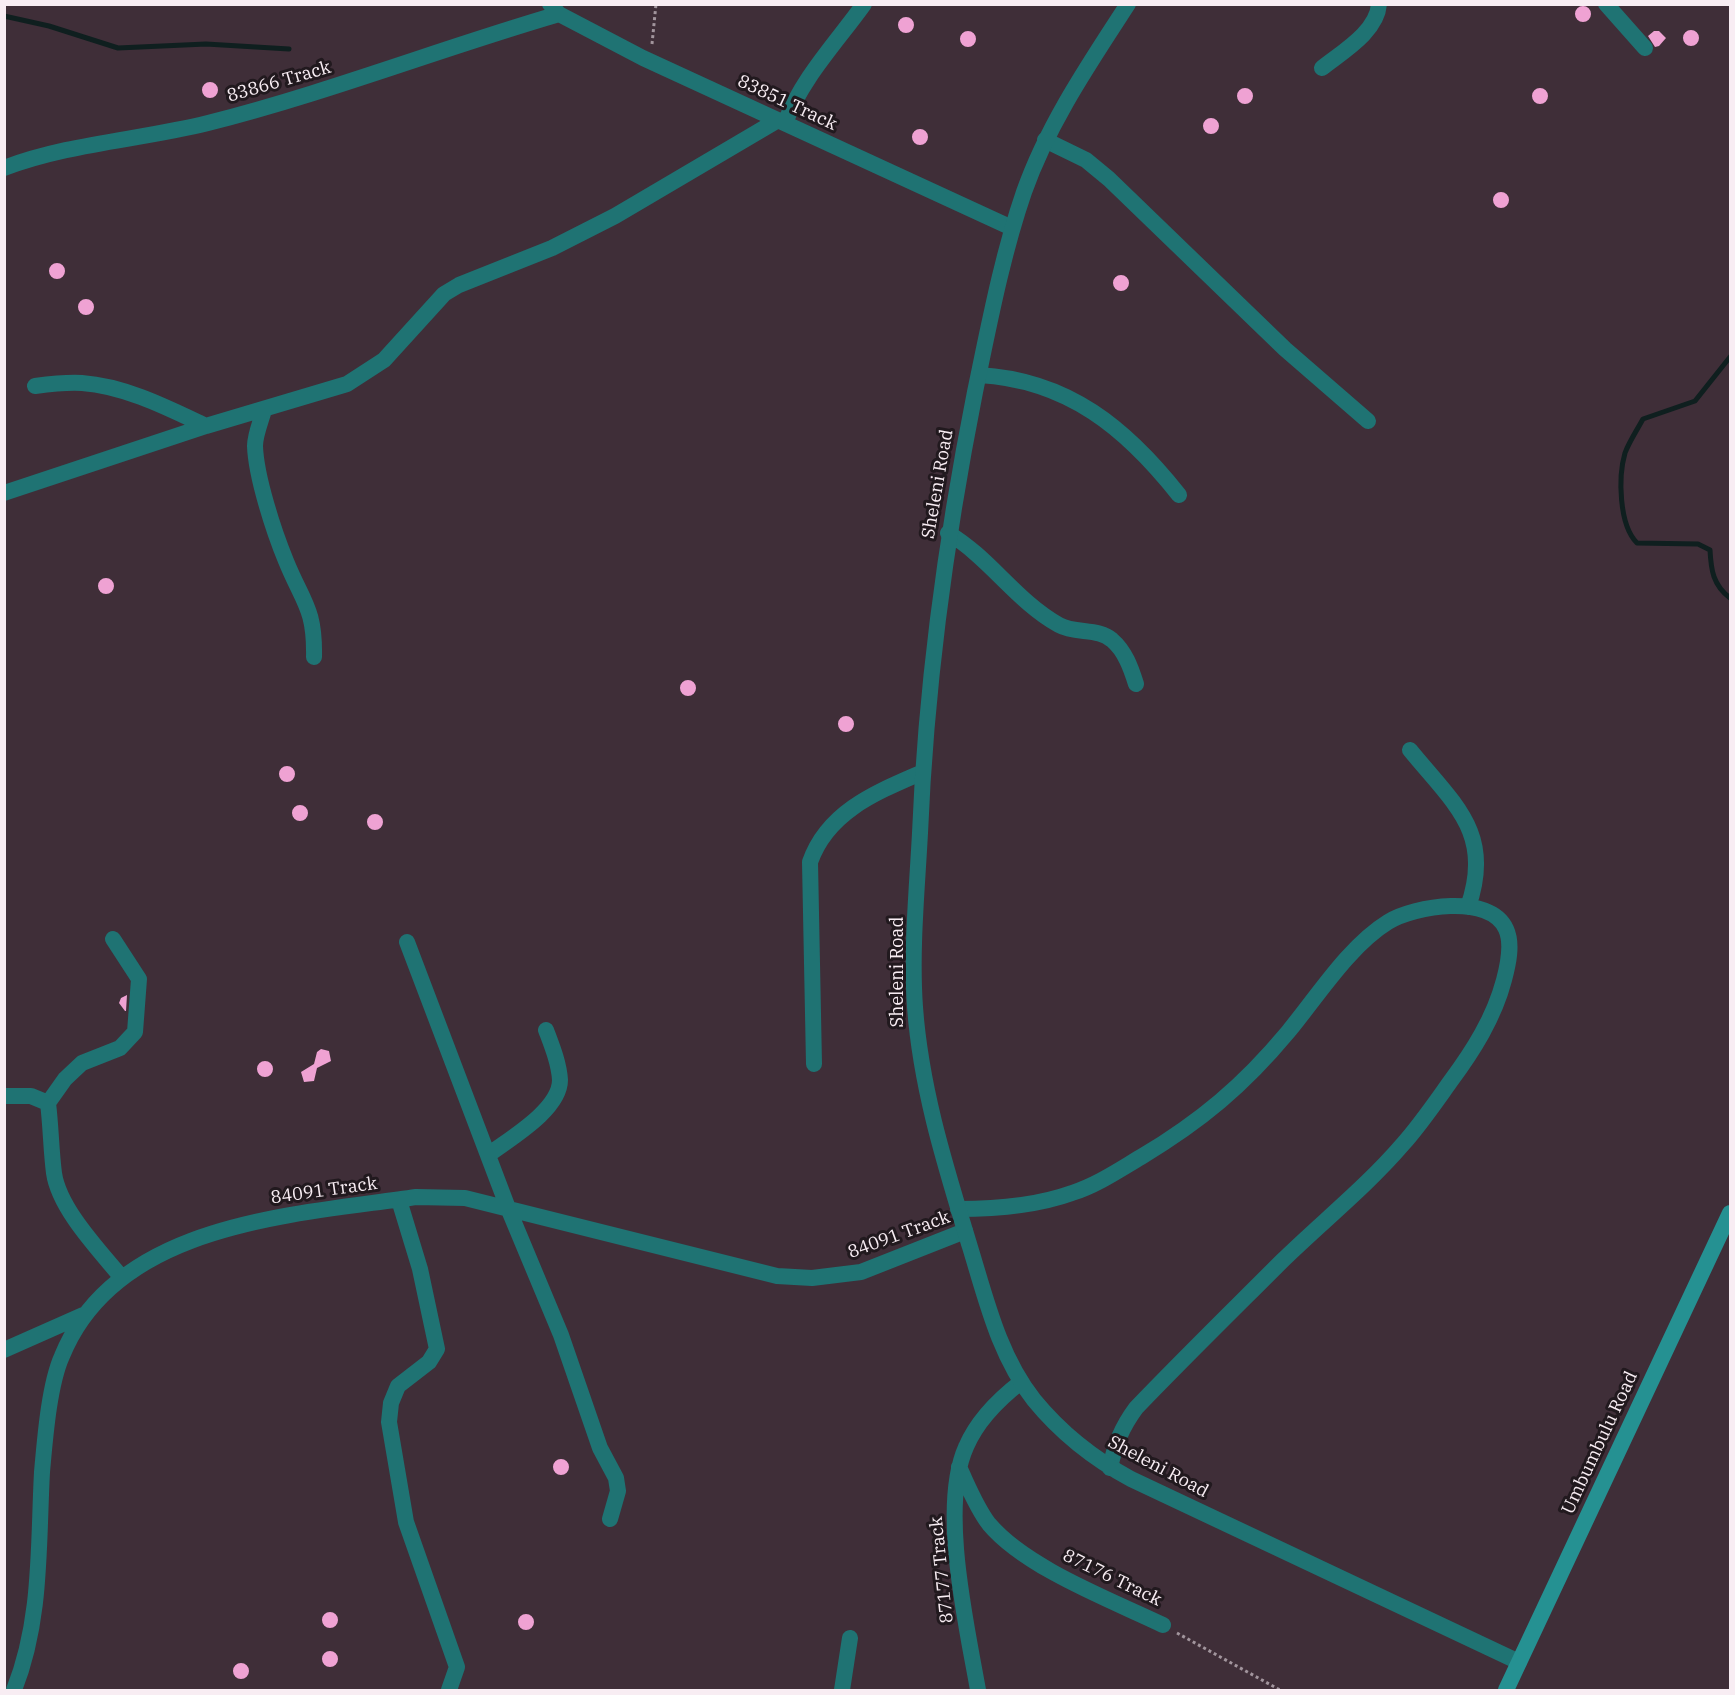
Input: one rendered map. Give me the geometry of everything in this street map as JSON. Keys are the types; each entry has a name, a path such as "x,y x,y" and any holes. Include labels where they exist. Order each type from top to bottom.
{"main road":[{"name":"Umbumbulu Road","path":"1506,1690 1730,1216"}],"street":[{"path":"4,493 206,426 330,390 366,374 384,360 444,294 459,285 552,248 615,216 782,122 813,72 864,4"},
{"name":"Sheleni Road","path":"1128,4 1045,140 1012,228 979,375 948,533 934,639 923,772 914,1002 924,1082 958,1209 998,1336 1021,1382 1066,1434 1110,1468 1519,1662"},
{"path":"1322,68 1363,34 1373,22 1379,4"},
{"path":"1605,4 1645,48"},
{"name":"83851 Track","path":"555,9 651,61 1012,228"},
{"name":"83866 Track","path":"4,168 57,151 206,123 291,100 478,38 555,9"},
{"path":"1045,140 1086,160 1108,179 1285,350 1368,421"},
{"path":"979,375 1001,376 1034,384 1052,390 1099,414 1121,430 1179,495"},
{"path":"35,386 82,383 103,387 167,408 206,426"},
{"path":"264,410 255,443 258,469 285,559 310,612 314,657"},
{"path":"948,533 974,549 1023,599 1055,622 1074,631 1108,636 1123,652 1136,684"},
{"path":"1410,750 1448,796 1473,833 1478,864 1476,884 1468,907"},
{"path":"814,1064 810,862 815,847 825,830 854,806 923,772"},
{"path":"958,1209 1037,1203 1075,1193 1116,1172 1209,1113 1242,1085 1358,947 1374,932 1407,913 1426,908 1468,907 1492,914 1504,924 1509,944 1507,967 1496,1004 1464,1063 1402,1146 1305,1239 1137,1408 1124,1424 1116,1442 1110,1468"},
{"path":"113,939 139,979 135,1032 120,1048 82,1063 65,1079 48,1103 54,1174 58,1190 92,1241 122,1278"},
{"path":"407,942 508,1208 561,1335 600,1448 616,1478 618,1491 610,1519"},
{"path":"488,1155 543,1113 555,1099 560,1080 546,1030"},
{"path":"4,1095 31,1096 48,1103"},
{"name":"84091 Track","path":"14,1690 28,1647 40,1570 43,1470 61,1357 83,1315 122,1278 189,1241 238,1225 399,1200 438,1197 465,1198 757,1272 812,1278 861,1272 965,1231"},
{"path":"399,1200 420,1269 437,1349 429,1362 398,1386 391,1403 389,1422 406,1522 457,1667 449,1690"},
{"path":"4,1350 51,1327 83,1315"},
{"name":"87177 Track","path":"978,1690 957,1544 955,1486 966,1447 992,1408 1021,1382"},
{"name":"87176 Track","path":"959,1467 978,1507 1002,1538 1040,1564 1163,1625"},
{"path":"842,1690 850,1638"}],"path":[{"path":"651,61 656,4"},
{"name":"87176 Track","path":"1163,1625 1280,1690"}],"building":[{"path":"1580,6 1586,6 1591,14 1589,20 1580,22 1575,17 1575,11"},
{"path":"903,17 909,17 914,25 912,31 903,33 898,28 898,22"},
{"path":"1688,30 1694,30 1699,38 1697,44 1688,46 1683,41 1683,35"},
{"path":"965,31 971,31 976,39 974,45 965,47 960,42 960,36"},
{"path":"1654,31 1659,31 1666,38 1655,47 1648,36"},
{"path":"207,82 213,82 218,90 216,96 207,98 202,93 202,87"},
{"path":"1242,88 1248,88 1253,96 1251,102 1242,104 1237,99 1237,93"},
{"path":"1537,88 1543,88 1548,96 1546,102 1537,104 1532,99 1532,93"},
{"path":"1208,118 1214,118 1219,126 1217,132 1208,134 1203,129 1203,123"},
{"path":"917,129 923,129 928,137 926,143 917,145 912,140 912,134"},
{"path":"1498,192 1504,192 1509,200 1507,206 1498,208 1493,203 1493,197"},
{"path":"54,263 60,263 65,271 63,277 54,279 49,274 49,268"},
{"path":"1118,275 1124,275 1129,283 1127,289 1118,291 1113,286 1113,280"},
{"path":"83,299 89,299 94,307 92,313 83,315 78,310 78,304"},
{"path":"103,578 109,578 114,586 112,592 103,594 98,589 98,583"},
{"path":"685,680 691,680 696,688 694,694 685,696 680,691 680,685"},
{"path":"843,716 849,716 854,724 852,730 843,732 838,727 838,721"},
{"path":"284,766 290,766 295,774 293,780 284,782 279,777 279,771"},
{"path":"297,805 303,805 308,813 306,819 297,821 292,816 292,810"},
{"path":"372,814 378,814 383,822 381,828 372,830 367,825 367,819"},
{"path":"127,995 125,1011 119,1003 121,998"},
{"path":"321,1049 329,1051 331,1061 317,1068 314,1081 304,1082 301,1072 314,1064 317,1052"},
{"path":"262,1061 268,1061 273,1069 271,1075 262,1077 257,1072 257,1066"},
{"path":"558,1459 564,1459 569,1467 567,1473 558,1475 553,1470 553,1464"},
{"path":"327,1612 333,1612 338,1620 336,1626 327,1628 322,1623 322,1617"},
{"path":"523,1614 529,1614 534,1622 532,1628 523,1630 518,1625 518,1619"},
{"path":"327,1651 333,1651 338,1659 336,1665 327,1667 322,1662 322,1656"},
{"path":"238,1663 244,1663 249,1671 247,1677 238,1679 233,1674 233,1668"}],"waterway":[{"path":"4,16 49,26 118,48 206,44 289,49"},
{"path":"1730,357 1695,401 1643,419 1625,453 1621,475 1623,513 1631,535 1637,543 1698,544 1710,550 1716,582 1730,598"}]}
